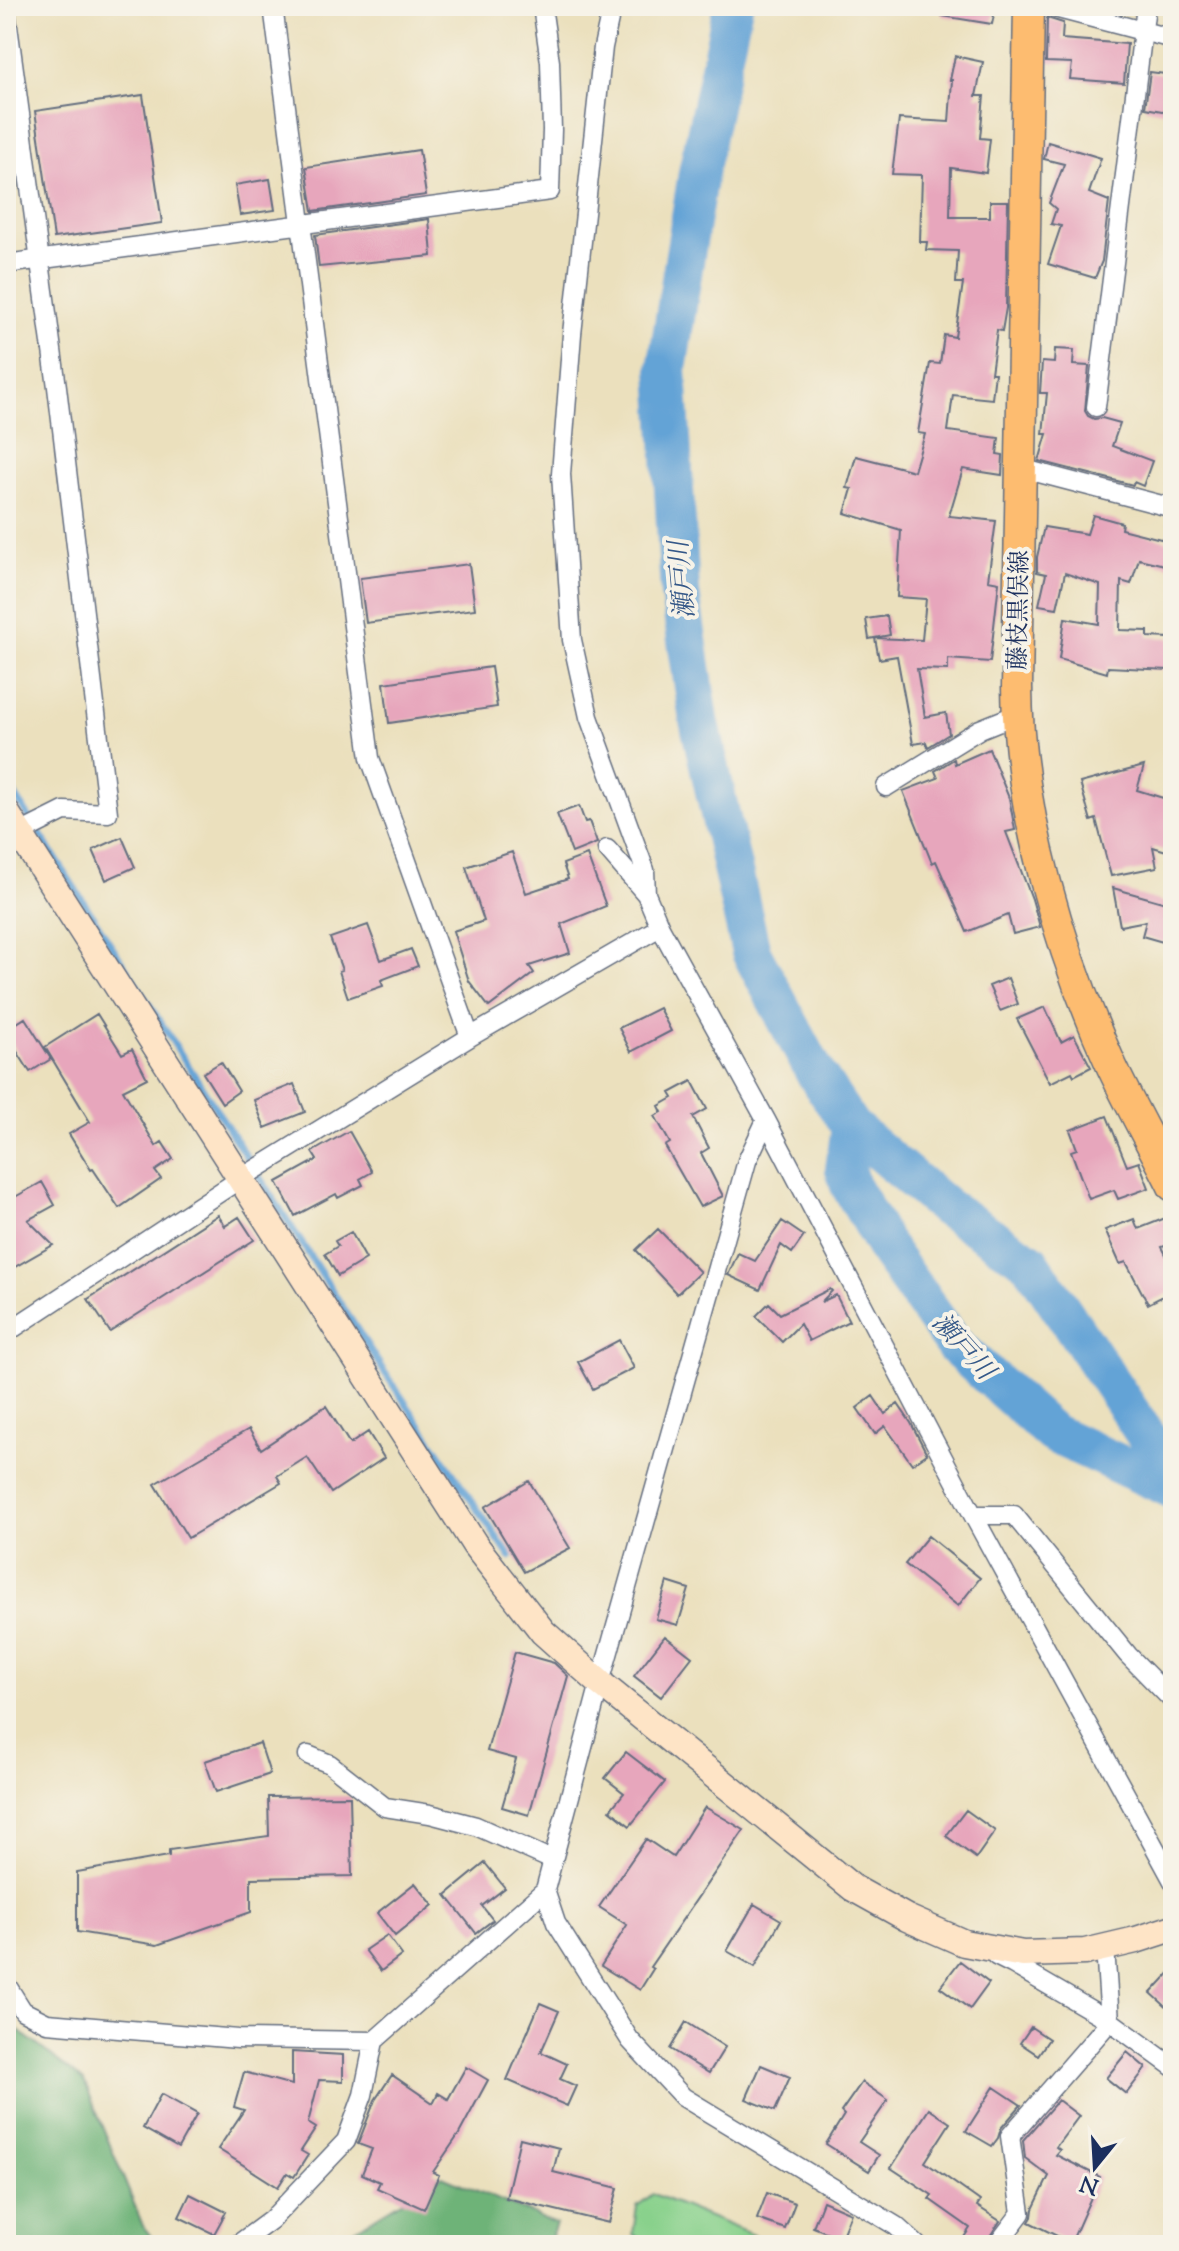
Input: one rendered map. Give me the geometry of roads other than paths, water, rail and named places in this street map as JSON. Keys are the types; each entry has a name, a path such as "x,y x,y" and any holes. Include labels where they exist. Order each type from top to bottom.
{"main road":[{"name":"藤枝黒俣線","path":"1029,6 1017,714 1021,757 1038,847 1066,952 1112,1066 1173,1186"}],"street":[{"path":"273,6 370,758 470,1037"},
{"path":"6,264 550,191 550,62 542,6"},
{"path":"612,6 603,47 572,334 561,474 572,640 589,717 645,870 646,894"},
{"path":"1047,6 1173,39"},
{"path":"1096,407 1146,6"},
{"path":"6,11 57,387 108,813 64,811 13,823 475,1545 543,1632 600,1683 853,1888 907,1918 1012,1964 1110,2021 1173,2067"},
{"path":"1020,468 1173,508"},
{"path":"886,787 980,729 1017,714"},
{"path":"607,849 646,894 660,927 766,1120 973,1515 1173,1881"},
{"path":"6,1333 240,1179 470,1037 660,927"},
{"path":"766,1120 747,1161 545,1890 556,1923 630,2040 683,2097 896,2226 917,2245"},
{"path":"973,1515 1014,1515 1128,1655 1173,1701"},
{"path":"308,1755 330,1764 385,1807 476,1826 552,1860"},
{"path":"237,2245 271,2220 346,2141 363,2095 374,2041 545,1890"},
{"path":"964,1943 1023,1954 1085,1952 1173,1928"},
{"path":"997,2245 1021,2213 1010,2136 1110,2021 1105,1947"},
{"path":"6,1984 23,2011 47,2023 238,2039 374,2041"}],"waterway":[{"name":"瀬戸川","path":"733,6 698,173 667,369 680,593 699,720 751,952 814,1071 851,1127 945,1207 1030,1262 1173,1476"},
{"path":"6,781 381,1367 510,1557"},
{"name":"瀬戸川","path":"851,1127 845,1169 850,1185 889,1253 955,1346 1052,1433 1173,1489"}]}
